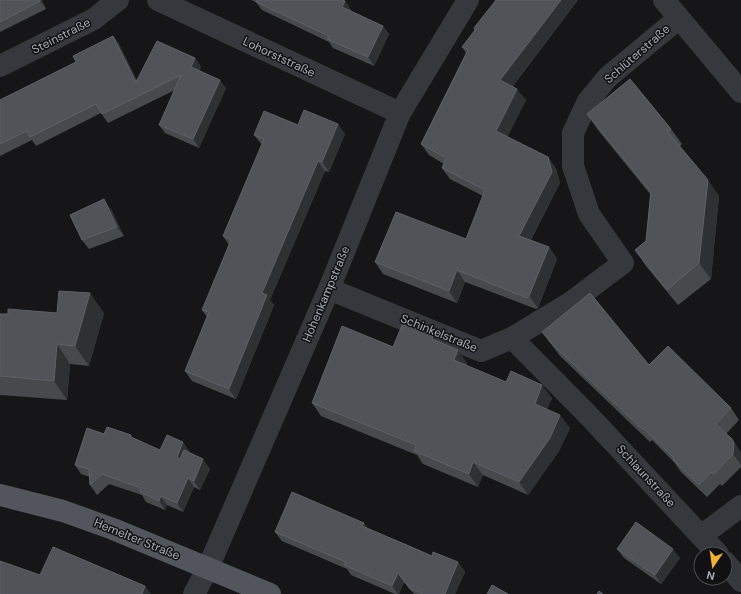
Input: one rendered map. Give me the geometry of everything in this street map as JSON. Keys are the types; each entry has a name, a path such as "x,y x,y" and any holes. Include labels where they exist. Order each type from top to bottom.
{"main road":[{"name":"Hemelter Straße","path":"0,495 70,514 113,529 270,594"}],"street":[{"name":"Steinstraße","path":"0,66 94,19 118,0"},
{"name":"Lohorststraße","path":"158,0 400,112"},
{"name":"Hohenkampstraße","path":"194,594 208,568 329,289 400,112 468,0"},
{"path":"664,0 741,92"},
{"name":"Schlüterstraße","path":"623,263 589,214 573,166 573,133 588,101 608,77 679,18"},
{"name":"Schinkelstraße","path":"329,289 481,351 512,338 570,303 623,263"},
{"name":"Schlaunstraße","path":"512,338 590,417 710,546"},
{"path":"701,536 741,506"},
{"path":"733,572 741,581"}],"building":[{"path":"0,0 40,0 40,1 0,22"},
{"path":"257,0 342,0 345,1 342,7 383,26 368,57 327,39 329,36 256,2"},
{"path":"496,0 561,0 500,80 517,89 496,131 548,157 552,172 519,236 549,247 527,298 457,270 449,291 375,262 396,212 466,239 485,190 442,168 446,158 421,144 468,50 462,47 475,30 474,28"},
{"path":"113,36 136,82 157,41 195,58 191,67 220,80 193,139 159,125 181,75 102,114 96,104 30,137 27,131 0,144 0,100 76,62 73,56"},
{"path":"630,79 671,129 667,131 708,180 699,263 667,290 635,250 646,241 651,192 587,114"},
{"path":"304,110 338,124 322,162 318,161 262,293 267,295 229,389 185,371 209,312 202,310 231,240 223,236 264,139 254,135 264,111 298,125"},
{"path":"104,199 117,227 82,240 70,215"},
{"path":"59,291 90,293 75,346 57,344 54,381 0,376 0,314 8,314 8,309 57,313"},
{"path":"590,293 649,365 668,346 731,408 716,424 732,439 734,443 733,454 714,474 711,472 699,485 673,460 674,458 552,344 542,332"},
{"path":"403,323 433,336 432,339 458,350 454,360 506,382 511,371 542,385 535,404 560,415 550,438 519,482 473,462 469,474 414,451 416,445 312,403 342,326 393,347"},
{"path":"107,427 131,435 131,437 160,450 167,435 183,442 177,457 180,459 184,450 203,459 194,481 188,478 177,503 161,496 159,501 140,492 141,488 102,474 90,485 89,469 75,465 87,428 104,434"},
{"path":"292,492 364,523 362,526 432,556 433,552 458,562 445,594 423,594 410,589 398,573 392,586 344,565 346,562 275,532"},
{"path":"636,522 673,549 655,575 617,549"},
{"path":"53,547 145,586 142,594 0,594 0,561 40,575"},
{"path":"492,585 508,594 487,594"}]}
